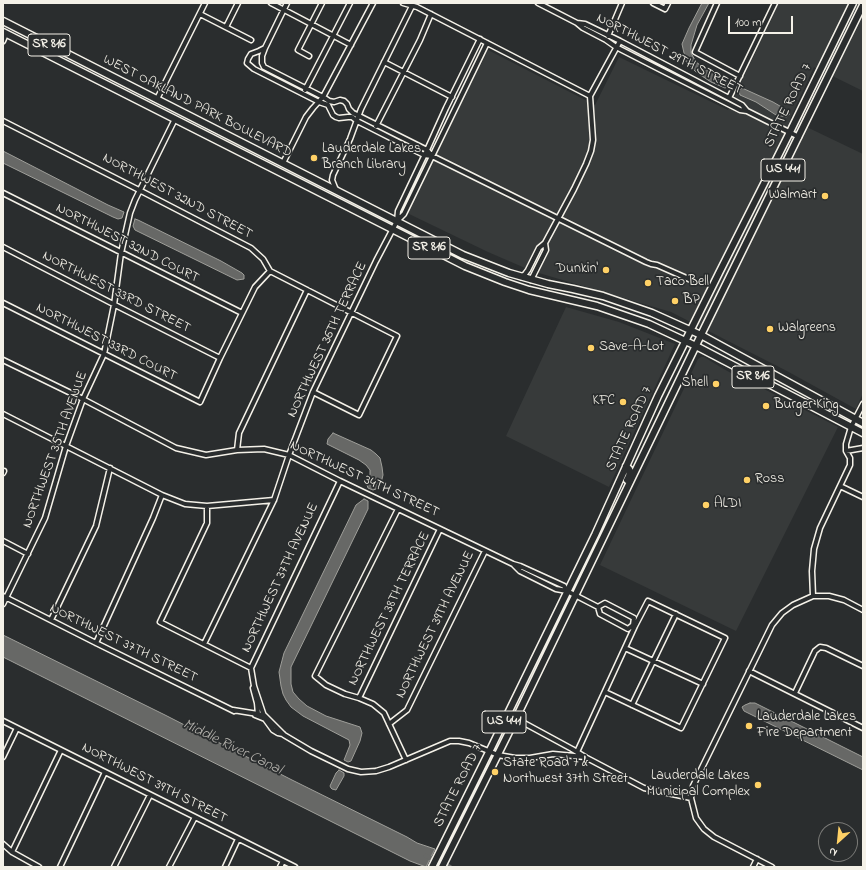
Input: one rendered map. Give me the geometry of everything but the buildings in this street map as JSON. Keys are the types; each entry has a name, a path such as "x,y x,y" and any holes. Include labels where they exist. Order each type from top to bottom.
{"main road":[{"name":"STATE ROAD 7","path":"432,867 595,535 658,396 853,3"},
{"name":"STATE ROAD 7","path":"442,867 863,5"},
{"name":"WEST OAKLAND PARK BOULEVARD","path":"3,21 463,255 521,277 588,292 652,313 691,330 863,423"},
{"name":"WEST OAKLAND PARK BOULEVARD","path":"5,33 465,266 516,286 587,303 649,324 696,346 863,433"},
{"path":"174,119 192,117"},
{"path":"270,168 279,167 283,163"},
{"path":"279,172 294,170"},
{"path":"516,286 531,280"},
{"path":"613,517 614,506 629,476 629,469 626,466"}],"street":[{"path":"157,99 205,3"},
{"path":"226,27 238,3"},
{"path":"271,3 351,44"},
{"path":"264,67 262,63 262,56 287,3"},
{"path":"309,56 298,50 322,3"},
{"path":"303,94 350,3"},
{"path":"283,163 306,117 323,97 374,3"},
{"path":"403,3 418,7 590,96"},
{"name":"NORTHWEST 29TH STREET","path":"538,3 577,23 616,47 729,105 740,110 747,111 799,137"},
{"path":"606,40 622,3"},
{"path":"653,3 665,9 668,3"},
{"path":"717,3 695,52 740,76"},
{"path":"729,98 775,3"},
{"path":"337,191 332,180 333,175 346,148 361,110 412,6"},
{"path":"200,14 251,40"},
{"path":"374,130 420,40 431,14"},
{"name":"NORTHWEST 29TH STREET","path":"577,23 585,24 620,41 742,105 747,111"},
{"path":"3,41 5,33"},
{"name":"NORTHWEST 36TH TERRACE","path":"397,221 398,211 480,39"},
{"path":"521,277 528,270 539,248 545,243 581,176 591,151 593,132 590,96 620,41"},
{"name":"NORTHWEST 36TH TERRACE","path":"204,644 274,500 313,392 392,230 397,221 404,214 487,43"},
{"path":"265,48 251,54 248,59 248,63 254,69 318,102 328,105 336,117 352,117 357,122 424,155 432,156 646,262 665,268 691,280"},
{"path":"384,62 452,97"},
{"path":"254,69 260,66 264,67 329,101 344,101 353,113 427,150 432,156"},
{"name":"NORTHWEST 35TH AVENUE","path":"3,604 5,597 45,518 66,446 83,399 104,354 114,305 121,253 130,213 174,119"},
{"name":"NORTHWEST 32ND STREET","path":"3,121 251,248 263,259 270,271 397,336 359,415 313,392"},
{"name":"NORTHWEST 32ND COURT","path":"3,193 242,313"},
{"path":"531,280 546,250 545,243"},
{"name":"NORTHWEST 33RD STREET","path":"3,247 220,358"},
{"path":"220,358 255,287 270,271"},
{"path":"237,450 239,433 307,290"},
{"name":"NORTHWEST 33RD COURT","path":"3,303 200,402 220,358"},
{"name":"NORTHWEST 34TH STREET","path":"3,360 83,399 176,448 206,455 237,450 264,449 289,455 513,564 520,572 556,589 567,591 576,595 598,607 600,614 606,618 628,629 634,626 634,618 604,603 598,607"},
{"path":"813,596 812,571 816,542 820,528 850,465 850,458 846,451 846,444 851,428 862,410 863,404"},
{"path":"3,414 162,495 185,504 207,506 274,500"},
{"path":"846,451 863,448"},
{"path":"50,620 96,526 110,468"},
{"name":"NORTHWEST 37TH AVENUE","path":"264,717 254,686 251,668 340,481"},
{"path":"840,486 863,497"},
{"path":"96,643 162,495"},
{"path":"207,506 207,523 160,622 251,668"},
{"path":"398,509 315,676 326,685 345,694 373,704 384,713 406,760"},
{"name":"NORTHWEST 38TH TERRACE","path":"359,698 440,529"},
{"path":"3,541 28,554"},
{"name":"NORTHWEST 39TH AVENUE","path":"389,724 407,710 485,550"},
{"path":"772,867 714,837 704,829 696,818 691,798 693,786 772,625 782,614 794,605 813,596 829,596 844,600 863,610"},
{"name":"NORTHWEST 37TH STREET","path":"5,597 233,710 236,713 258,714 264,717 273,730 348,769 361,772 376,771 450,741 469,743 498,755 515,758 530,758 553,754 585,757"},
{"path":"577,752 634,626 648,600 725,638 681,728 605,692"},
{"path":"632,705 676,614"},
{"path":"795,693 815,651 820,647 826,648 863,666"},
{"path":"625,648 703,684"},
{"path":"749,671 863,728"},
{"name":"NORTHWEST 37TH AVENUE","path":"254,686 252,689 257,704 258,714"},
{"path":"517,716 524,723 644,788 691,798"},
{"name":"NORTHWEST 39TH STREET","path":"3,721 294,867"},
{"path":"3,758 17,728"},
{"path":"12,852 61,750"},
{"path":"60,867 105,772"},
{"path":"114,867 150,794"},
{"path":"169,867 195,817"},
{"path":"225,867 238,839"},
{"path":"3,844 12,852 38,867"},
{"path":"753,867 757,859"},
{"path":"280,867 283,861"}],"shaded area":[{"path":"702,3 709,3 697,25 691,45 691,53 696,62 707,70 718,76 732,79 730,86 725,88 711,82 696,72 686,62 682,44"},
{"path":"779,3 863,3 863,91 814,67 790,119 863,154 863,393 856,409 785,370 671,312 532,271 488,252 407,213 488,50 595,105 619,57 728,110"},
{"path":"742,88 773,102 785,109 790,114 787,117 776,115 756,102 740,95 739,91"},
{"path":"3,151 124,212 122,218 118,219 113,217 3,163"},
{"path":"135,219 221,261 242,273 244,275 244,279 237,280 135,230 133,226"},
{"path":"566,307 619,322 675,344 609,487 506,436"},
{"path":"704,357 747,382 764,389 838,427 736,631 600,565 698,359"},
{"path":"333,433 371,450 380,458 383,475 381,483 376,489 373,490 368,488 367,485 370,470 366,465 327,444 328,439"},
{"path":"364,499 368,501 368,509 291,667 291,684 293,692 307,706 326,716 360,727 362,733 360,741 351,761 348,762 344,760 350,745 349,740 303,716 291,707 283,694 279,672 284,653 356,505"},
{"path":"3,635 165,715 417,843 435,849 426,867 410,861 3,657"},
{"path":"750,703 755,703 863,757 863,770 744,711 742,707"},
{"path":"339,770 344,773 344,776 336,790 332,789 330,786"}],"waterway":[{"name":"Middle River Canal","path":"426,856 450,867"}],"place":[{"name":"Lauderdale Lakes Branch Library","path":"314,158"},
{"name":"Walmart","path":"825,196"},
{"name":"Dunkin'","path":"606,270"},
{"name":"Taco Bell","path":"648,283"},
{"name":"BP","path":"675,301"},
{"name":"Walgreens","path":"770,329"},
{"name":"Save-A-Lot","path":"591,348"},
{"name":"Shell","path":"716,384"},
{"name":"KFC","path":"623,402"},
{"name":"Burger King","path":"766,406"},
{"name":"Ross","path":"747,480"},
{"name":"ALDI","path":"706,505"},
{"name":"Lauderdale Lakes Fire Department","path":"749,726"},
{"name":"State Road 7 & Northwest 37th Street","path":"495,772"},
{"name":"Lauderdale Lakes Municipal Complex","path":"758,785"}]}
